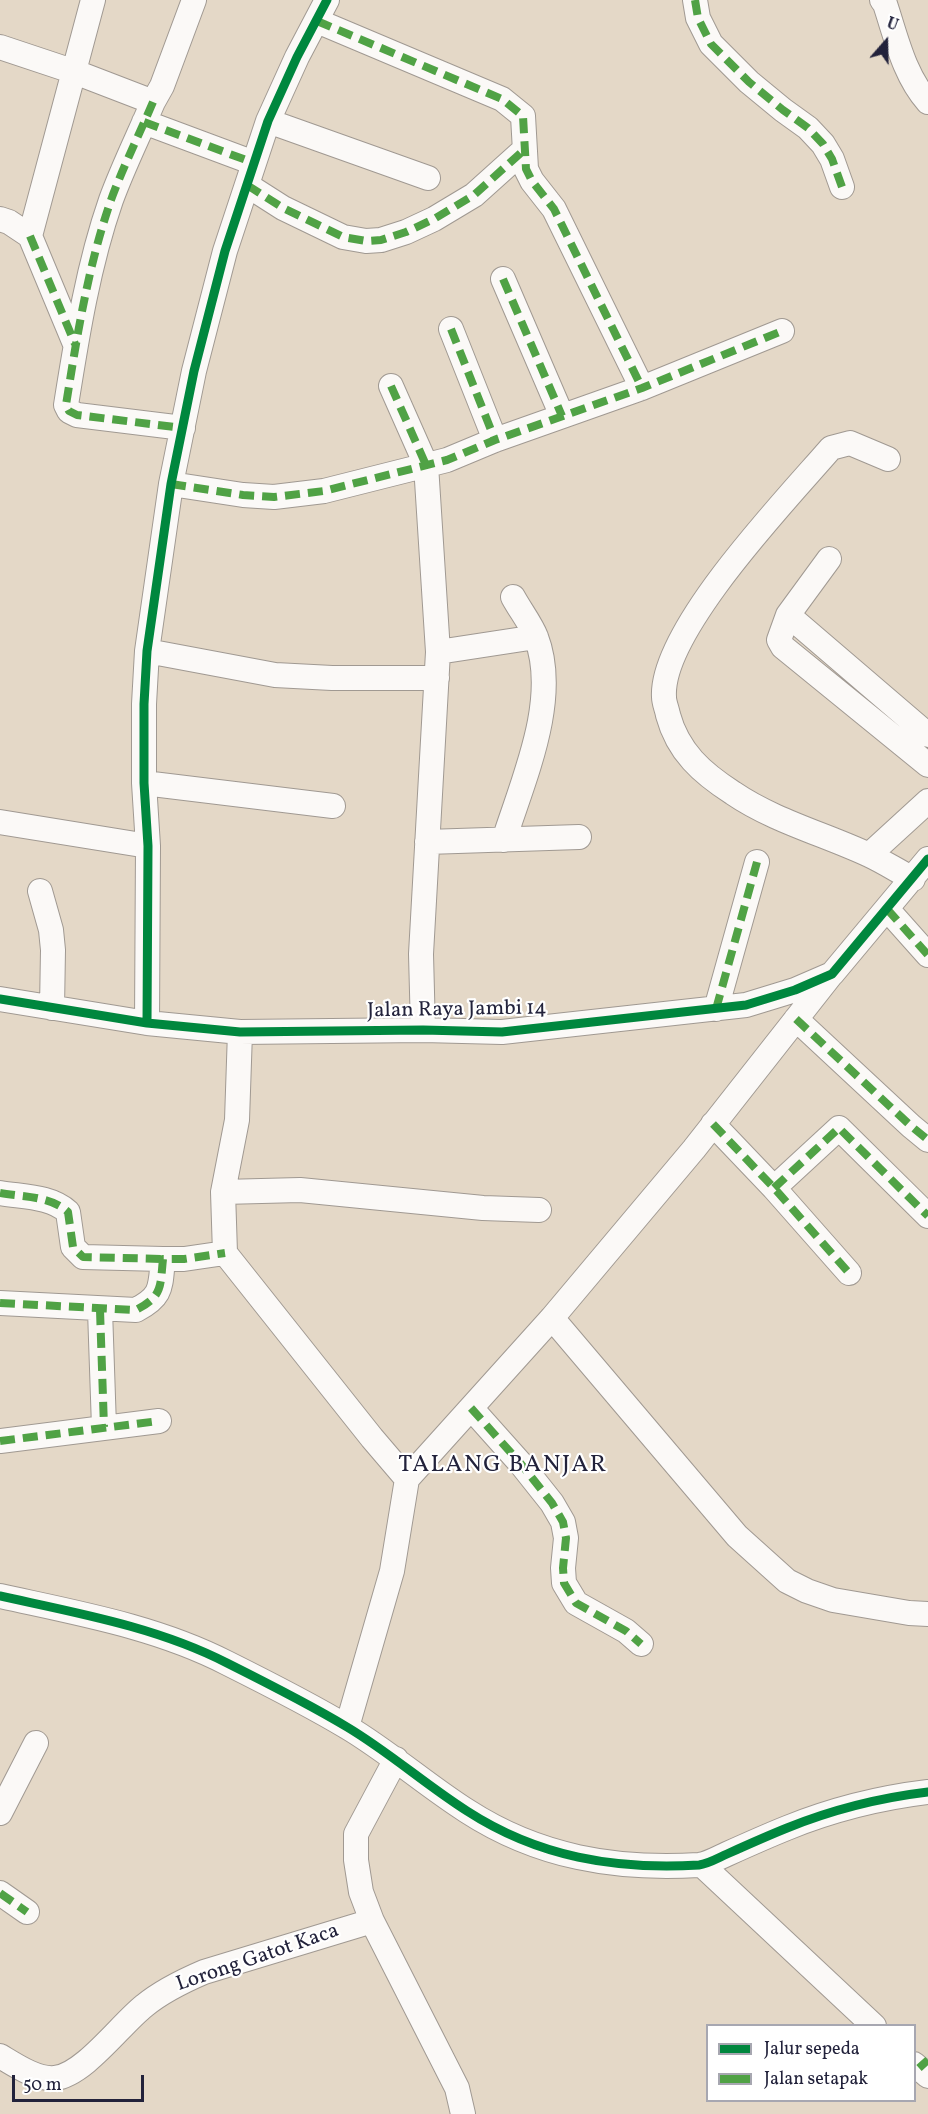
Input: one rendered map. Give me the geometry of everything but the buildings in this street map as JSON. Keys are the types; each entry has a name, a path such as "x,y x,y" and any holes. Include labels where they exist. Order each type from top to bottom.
{"street":[{"path":"30,236 93,0"},
{"path":"183,428 77,415 69,411 66,405 75,344 90,271 111,199 148,112 162,86 194,0"},
{"path":"695,0 698,18 711,44 749,82 816,136 832,159 842,188"},
{"path":"882,0 902,56 920,92 928,102"},
{"path":"147,1023 148,846 144,783 144,704 147,651 171,484 194,371 225,250 268,121 297,57 322,10 502,99 523,116 526,169 532,181 554,208 642,388"},
{"path":"0,47 75,72 148,112 254,163"},
{"path":"268,121 428,178"},
{"path":"247,185 283,208 343,237 381,240 434,219 474,195 524,150"},
{"path":"0,219 9,222 30,236 75,344"},
{"path":"502,279 562,416"},
{"path":"451,329 495,440"},
{"path":"171,484 243,495 297,496 324,491 447,460 495,440 642,388 782,331"},
{"path":"391,386 426,465 438,652 421,954 423,1030"},
{"path":"888,459 850,443 831,448 744,550 701,605 667,670 664,698 673,733 694,764 733,794 772,815 869,855 913,879"},
{"path":"829,559 788,615 778,640 783,647 928,765"},
{"path":"504,840 539,727 543,695 542,664 536,637 513,597"},
{"path":"788,615 928,735"},
{"path":"438,652 536,637"},
{"path":"147,651 275,675 332,678 436,678"},
{"path":"144,783 333,806"},
{"path":"869,855 928,801"},
{"path":"0,822 148,846"},
{"path":"427,842 579,837"},
{"name":"Jalan Raya Jambi 14","path":"0,999 147,1023 240,1032 423,1030 502,1032 746,1005 795,990 832,974 928,860"},
{"path":"716,1009 757,862"},
{"path":"40,891 51,930 52,1008"},
{"path":"887,909 928,955"},
{"path":"347,1727 392,1570 407,1479 552,1318 713,1124 832,974"},
{"path":"796,1019 928,1140"},
{"path":"240,1032 237,1120 223,1192 225,1253 407,1479"},
{"path":"713,1124 774,1188 849,1273"},
{"path":"774,1188 839,1128 928,1216"},
{"path":"223,1192 300,1190 483,1208 538,1210"},
{"path":"0,1193 60,1205 68,1212 73,1247 83,1257 184,1259 225,1253"},
{"path":"0,1303 100,1310 136,1310 150,1302 159,1290 163,1259"},
{"path":"100,1310 104,1427"},
{"path":"552,1318 737,1536 787,1581 833,1600 928,1614"},
{"path":"471,1408 521,1464 552,1503 563,1522 566,1538 562,1568 564,1583 576,1602 626,1631 641,1644"},
{"path":"0,1441 159,1421"},
{"path":"0,1596 101,1619 182,1642 225,1661 347,1727 396,1759 467,1811 505,1833 536,1846 580,1859 632,1865 702,1865 838,1808 892,1796 928,1792"},
{"path":"0,1813 36,1743"},
{"path":"396,1759 356,1834 356,1860 361,1892 372,1921 458,2088 464,2114"},
{"path":"702,1865 873,2024"},
{"path":"0,1893 27,1912"},
{"name":"Lorong Gatot Kaca","path":"0,2056 29,2072 46,2078 66,2075 101,2048 142,2007 165,1990 204,1972 372,1921"}],"marked path":[{"path":"695,0 698,18 711,44 749,82 808,128 823,144 832,159 842,187"},
{"path":"317,21 502,99 523,116 526,169 532,181 554,209 642,388"},
{"path":"153,102 121,175 103,225 84,301 66,405 69,411 77,415 183,428"},
{"path":"144,122 254,163"},
{"path":"247,185 283,208 343,237 366,241 381,240 434,219 474,195 524,150"},
{"path":"30,236 75,344"},
{"path":"503,279 562,416"},
{"path":"451,329 495,440"},
{"path":"171,484 243,495 274,497 324,491 447,460 495,440 642,388 782,331"},
{"path":"391,386 426,465"},
{"path":"716,1009 757,862"},
{"path":"887,909 928,955"},
{"path":"796,1019 928,1140"},
{"path":"713,1124 774,1188 849,1273"},
{"path":"774,1188 839,1128 928,1216"},
{"path":"0,1193 45,1200 68,1212 73,1247 83,1257 163,1259"},
{"path":"0,1303 136,1310 156,1295 163,1259 184,1259 225,1253"},
{"path":"100,1310 104,1427"},
{"path":"471,1408 521,1464 552,1503 563,1522 566,1538 564,1583 576,1603 626,1631 641,1644"},
{"path":"0,1441 159,1421"},
{"path":"0,1893 27,1912"},
{"path":"919,2068 928,2060"}],"cycle path":[{"path":"147,1023 148,846 144,783 144,704 147,651 171,484 194,371 225,251 268,121 297,57 327,0"},
{"path":"0,999 147,1023 240,1032 423,1030 502,1032 746,1005 795,990 832,974 928,859"},
{"path":"0,1596 116,1622 200,1650 288,1694 347,1727 452,1801 494,1827 521,1840 578,1857 637,1865 702,1864 822,1815 891,1797 928,1792"}],"district":[{"name":"TALANG BANJAR","path":"503,1467"}]}
